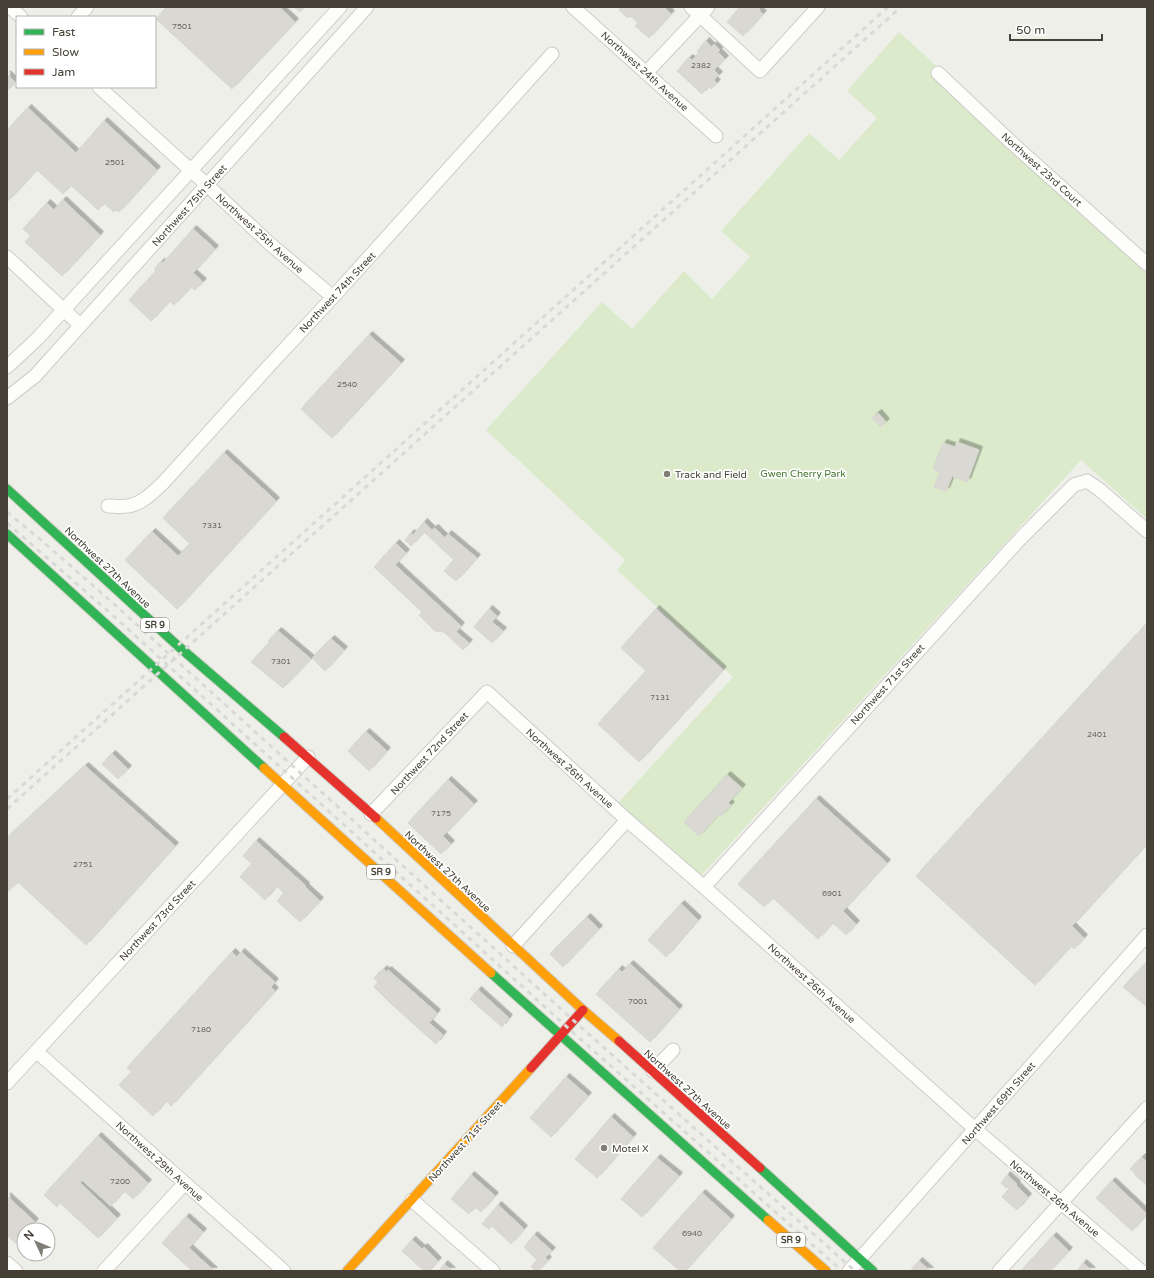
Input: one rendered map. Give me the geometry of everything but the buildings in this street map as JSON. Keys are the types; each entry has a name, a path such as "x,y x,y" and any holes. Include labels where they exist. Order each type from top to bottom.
{"main road":[{"name":"Northwest 27th Avenue","path":"7,489 173,641 371,814 582,1010 653,1071 873,1271"},
{"name":"SR 9","path":"7,534 283,785 826,1271"},
{"name":"Northwest 71st Street","path":"347,1271 582,1010"}],"street":[{"path":"10,7 20,16"},
{"path":"79,16 87,7"},
{"path":"7,367 37,339 64,310 340,7"},
{"name":"Northwest 75th Street","path":"7,398 35,376 367,7"},
{"name":"Northwest 24th Avenue","path":"573,7 716,136"},
{"path":"646,73 700,10 760,71 818,7"},
{"path":"329,18 344,32"},
{"name":"Northwest 74th Street","path":"108,506 128,506 136,504 163,483 552,54"},
{"name":"Northwest 23rd Court","path":"938,73 1000,132 1147,264"},
{"name":"Northwest 25th Avenue","path":"99,88 191,170 269,243 333,297"},
{"path":"264,90 279,104"},
{"path":"124,244 141,258"},
{"path":"7,257 80,325"},
{"name":"Northwest 71st Street","path":"704,887 1020,539 1074,485 1087,481 1100,490 1147,530"},
{"name":"Northwest 26th Avenue","path":"486,692 627,820 975,1129 1141,1271"},
{"name":"Northwest 72nd Street","path":"371,814 486,692"},
{"name":"Northwest 73rd Street","path":"7,1083 308,758"},
{"path":"513,946 627,820"},
{"name":"Northwest 69th Street","path":"849,1271 1147,935"},
{"path":"653,1071 673,1050"},
{"name":"Northwest 29th Avenue","path":"36,1052 284,1271"},
{"path":"999,1271 1147,1108"},
{"path":"104,1271 185,1183"},
{"path":"412,1200 493,1271"},
{"path":"7,1263 16,1271"}],"green space":[{"name":"Gwen Cherry Park","path":"899,32 1147,256 1147,519 1081,460 699,878 617,804 733,677 617,570 625,560 486,430 602,302 632,329 684,271 712,299 750,257 721,231 809,133 839,160 877,118 847,91"}],"railway":[{"path":"7,799 888,7"},
{"path":"7,809 901,7"},
{"path":"7,512 114,604 583,1029 855,1271"},
{"path":"7,523 108,611 577,1036 842,1271"}],"traffic: fast":[{"path":"7,489 178,646 284,737"},
{"path":"7,534 264,768"},
{"path":"491,973 768,1220"},
{"path":"760,1168 873,1271"}],"traffic: slow":[{"path":"264,768 491,973"},
{"path":"376,818 583,1010 619,1041"},
{"path":"347,1271 531,1068"},
{"path":"768,1220 826,1271"}],"traffic: jam":[{"path":"284,737 376,818"},
{"path":"531,1068 583,1010"},
{"path":"619,1041 760,1168"}],"place":[{"name":"Track and Field","path":"667,474"},
{"name":"Motel X","path":"604,1148"}]}
